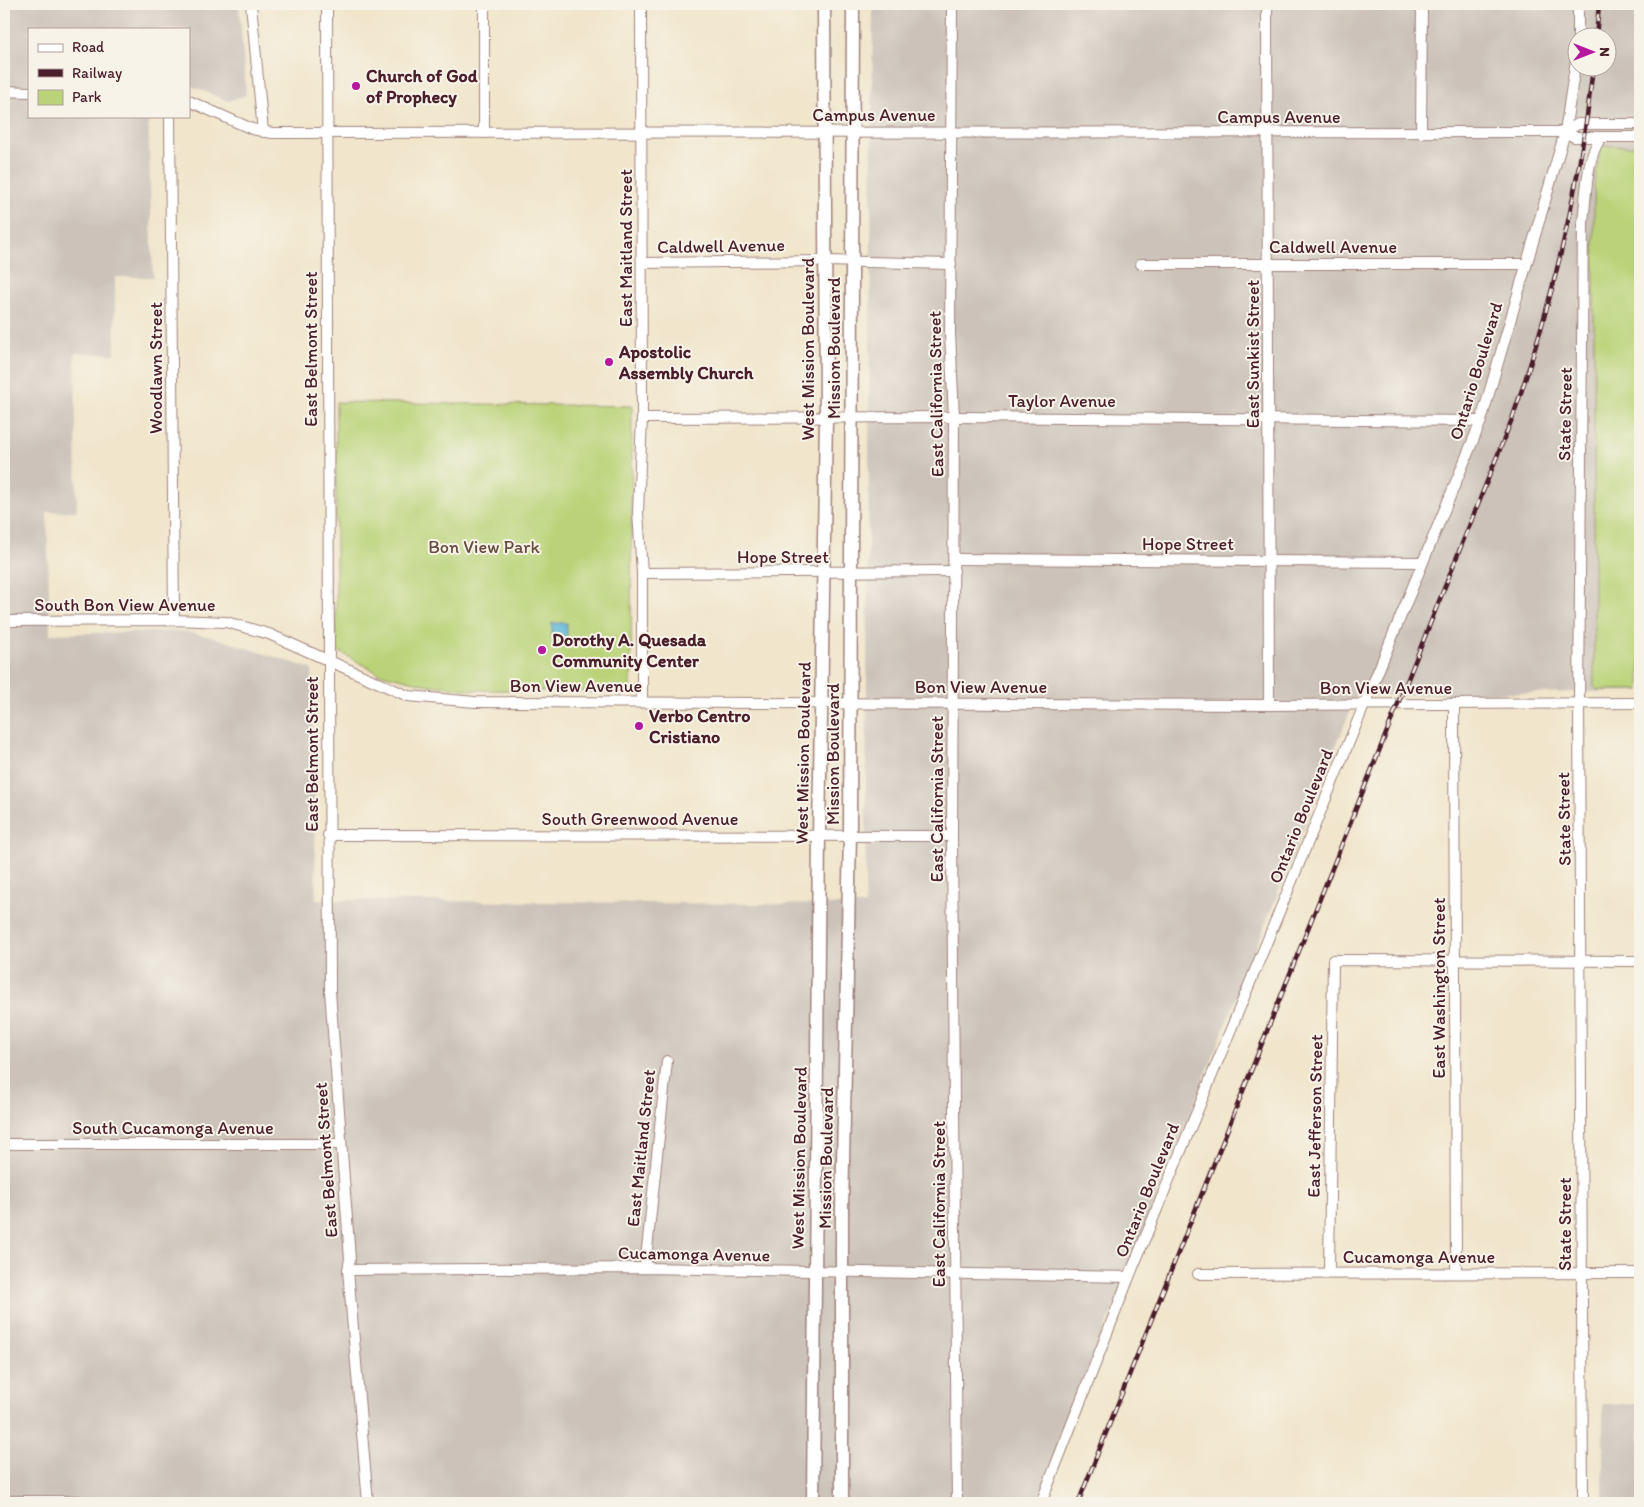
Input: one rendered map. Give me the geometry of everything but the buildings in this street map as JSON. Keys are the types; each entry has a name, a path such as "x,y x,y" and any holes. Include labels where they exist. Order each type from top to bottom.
{"main road":[{"name":"West Mission Boulevard","path":"813,1503 819,835 826,419 824,4"},
{"name":"Mission Boulevard","path":"842,1503 843,1272 850,835 853,4"}],"street":[{"path":"251,4 263,132"},
{"name":"East Belmont Street","path":"327,4 328,835 330,991 350,1259 348,1270 368,1503"},
{"path":"484,4 484,133"},
{"name":"East Maitland Street","path":"641,4 642,418 638,503 642,573 642,702"},
{"name":"East California Street","path":"952,4 951,264 954,417 952,836 958,1503"},
{"name":"East Sunkist Street","path":"1267,4 1270,419 1268,561 1269,705"},
{"path":"1421,133 1422,4"},
{"path":"1578,4 1578,28"},
{"name":"Ontario Boulevard","path":"1041,1503 1129,1276 1481,421 1565,132 1573,78"},
{"path":"4,91 28,92"},
{"name":"Campus Avenue","path":"190,101 263,132 1565,132 1574,137 1640,137"},
{"name":"Woodlawn Street","path":"170,118 174,620"},
{"name":"Campus Avenue","path":"1565,132 1578,124 1640,124"},
{"name":"State Street","path":"1583,1503 1579,703 1583,222 1588,177 1597,144 1602,138"},
{"name":"Caldwell Avenue","path":"642,263 826,261 951,264"},
{"name":"Caldwell Avenue","path":"1141,264 1526,264"},
{"name":"Taylor Avenue","path":"642,418 826,419 954,417 1481,421"},
{"name":"Hope Street","path":"954,559 1422,562"},
{"name":"Hope Street","path":"642,573 954,571"},
{"name":"South Bon View Avenue","path":"4,620 174,620 226,622 269,634 328,661"},
{"name":"Bon View Avenue","path":"328,661 408,696 475,702 952,702 1269,705 1640,703"},
{"name":"East Washington Street","path":"1454,704 1456,1273"},
{"name":"South Greenwood Avenue","path":"328,835 952,836"},
{"name":"East Jefferson Street","path":"1329,1273 1333,960 1455,961"},
{"path":"1455,961 1640,961"},
{"name":"East Maitland Street","path":"645,1268 667,1061"},
{"name":"South Cucamonga Avenue","path":"4,1144 341,1144"},
{"name":"Cucamonga Avenue","path":"348,1270 645,1268 1129,1276"},
{"name":"Cucamonga Avenue","path":"1198,1274 1640,1273"},
{"path":"4,1501 78,1502"}],"shaded area":[{"path":"4,4 239,4 246,95 228,101 190,85 190,28 28,28 28,118 148,118 153,277 115,277 115,354 75,353 77,511 47,512 50,634 181,631 213,637 312,669 316,900 865,905 873,4 1640,4 1640,691 1356,696 1036,1503 4,1503"},
{"path":"1603,1404 1640,1404 1640,1503 1603,1503"}],"green space":[{"path":"1601,146 1640,146 1640,690 1597,690 1594,687 1594,184"},
{"name":"Bon View Park","path":"336,402 632,406 631,692 472,690 423,684 378,673 336,650"}],"water":[{"path":"552,623 567,623 567,637 552,637"}],"railway":[{"path":"1597,28 1599,4"},
{"path":"1078,1503 1512,419 1540,333 1563,246 1580,157 1592,78"}],"place":[{"name":"Church of God of Prophecy","path":"356,86"},
{"name":"Apostolic Assembly Church","path":"609,362"},
{"name":"Dorothy A. Quesada Community Center","path":"542,650"},
{"name":"Verbo Centro Cristiano","path":"639,726"}]}
